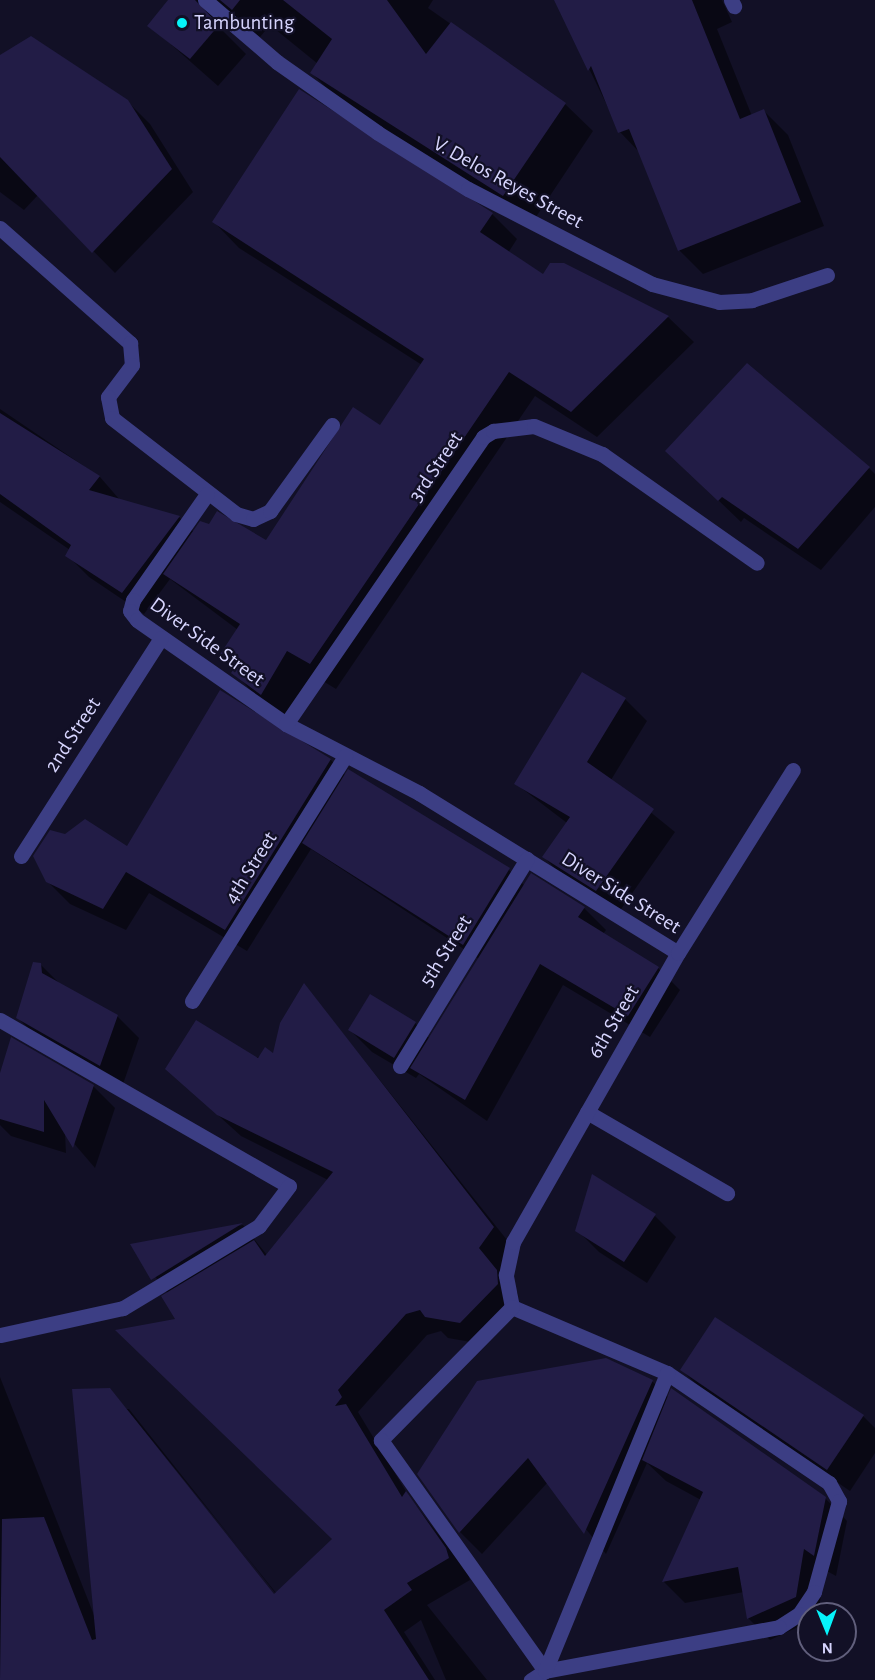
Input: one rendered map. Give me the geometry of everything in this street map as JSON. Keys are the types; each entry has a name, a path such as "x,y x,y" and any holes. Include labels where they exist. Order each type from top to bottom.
{"street":[{"name":"V. Delos Reyes Street","path":"205,0 277,62 378,133 468,189 652,284 719,302 752,300 827,275"},
{"path":"0,228 130,343 132,365 108,397 112,418 207,494 253,519 270,511 332,425"},
{"name":"3rd Street","path":"286,724 483,437 493,431 534,426 603,454 757,563"},
{"name":"Diver Side Street","path":"207,494 133,600 130,611 161,638 286,724 528,859 678,953"},
{"name":"2nd Street","path":"21,856 161,638"},
{"name":"4th Street","path":"192,1001 345,756"},
{"name":"6th Street","path":"512,1307 506,1275 513,1242 678,953 793,770"},
{"name":"5th Street","path":"400,1066 528,859"},
{"path":"0,1020 289,1186 258,1226 123,1308 0,1335"},
{"path":"587,1112 727,1193"},
{"path":"531,1680 546,1671 758,1634 799,1614 814,1592 837,1517 836,1492 667,1373 512,1307 381,1440 546,1671"},
{"path":"546,1671 667,1373"}],"building":[{"path":"168,0 195,0 219,25 190,59 147,26"},
{"path":"220,0 240,0 232,10"},
{"path":"283,0 387,0 426,54 451,22 566,103 503,196 310,73 332,39"},
{"path":"554,0 692,0 740,119 764,109 801,202 678,251 629,129 618,133 591,66 588,71"},
{"path":"31,36 128,100 172,169 92,253 0,157 0,55"},
{"path":"299,89 493,213 480,232 543,274 550,263 564,263 669,316 571,412 509,372 310,664 287,651 261,695 231,673 235,667 219,656 240,624 163,574 200,521 209,524 217,511 266,540 353,407 380,425 424,359 212,222"},
{"path":"747,363 870,467 798,549 722,497 718,501 665,451"},
{"path":"0,413 100,476 89,490 180,516 122,593 65,556 71,545 0,494"},
{"path":"582,672 626,698 587,762 654,809 596,891 542,857 570,817 514,784"},
{"path":"220,690 331,759 225,930 126,872 103,909 46,882 33,856 50,830 65,834 85,819 127,846"},
{"path":"348,769 510,868 463,945 302,843"},
{"path":"531,873 585,907 578,917 659,967 628,1016 540,964 465,1100 410,1068"},
{"path":"33,962 41,963 42,973 118,1015 100,1066 16,1018"},
{"path":"304,983 494,1227 479,1248 497,1270 498,1284 460,1323 425,1317 420,1310 406,1314 338,1390 342,1397 335,1406 346,1404 402,1497 406,1491 446,1548 449,1558 407,1583 412,1590 384,1610 429,1680 0,1680 2,1519 44,1517 92,1640 96,1639 72,1389 110,1388 274,1594 332,1539 115,1330 175,1319 161,1296 254,1240 265,1256 333,1172 217,1115 165,1069 196,1020 258,1058 265,1047 273,1053 280,1023"},
{"path":"370,994 416,1022 394,1058 348,1030"},
{"path":"11,1037 94,1085 73,1148 44,1100 44,1132 0,1119 0,1073"},
{"path":"592,1174 656,1214 624,1262 575,1231"},
{"path":"243,1223 151,1280 130,1244"},
{"path":"715,1317 864,1415 827,1470 680,1370"},
{"path":"606,1358 653,1380 584,1534 528,1458 459,1533 417,1474 477,1381"},
{"path":"671,1388 826,1497 814,1556 804,1549 796,1597 747,1619 738,1567 662,1582 703,1492 642,1460"}],"place":[{"name":"Tambunting","path":"182,23"}]}
